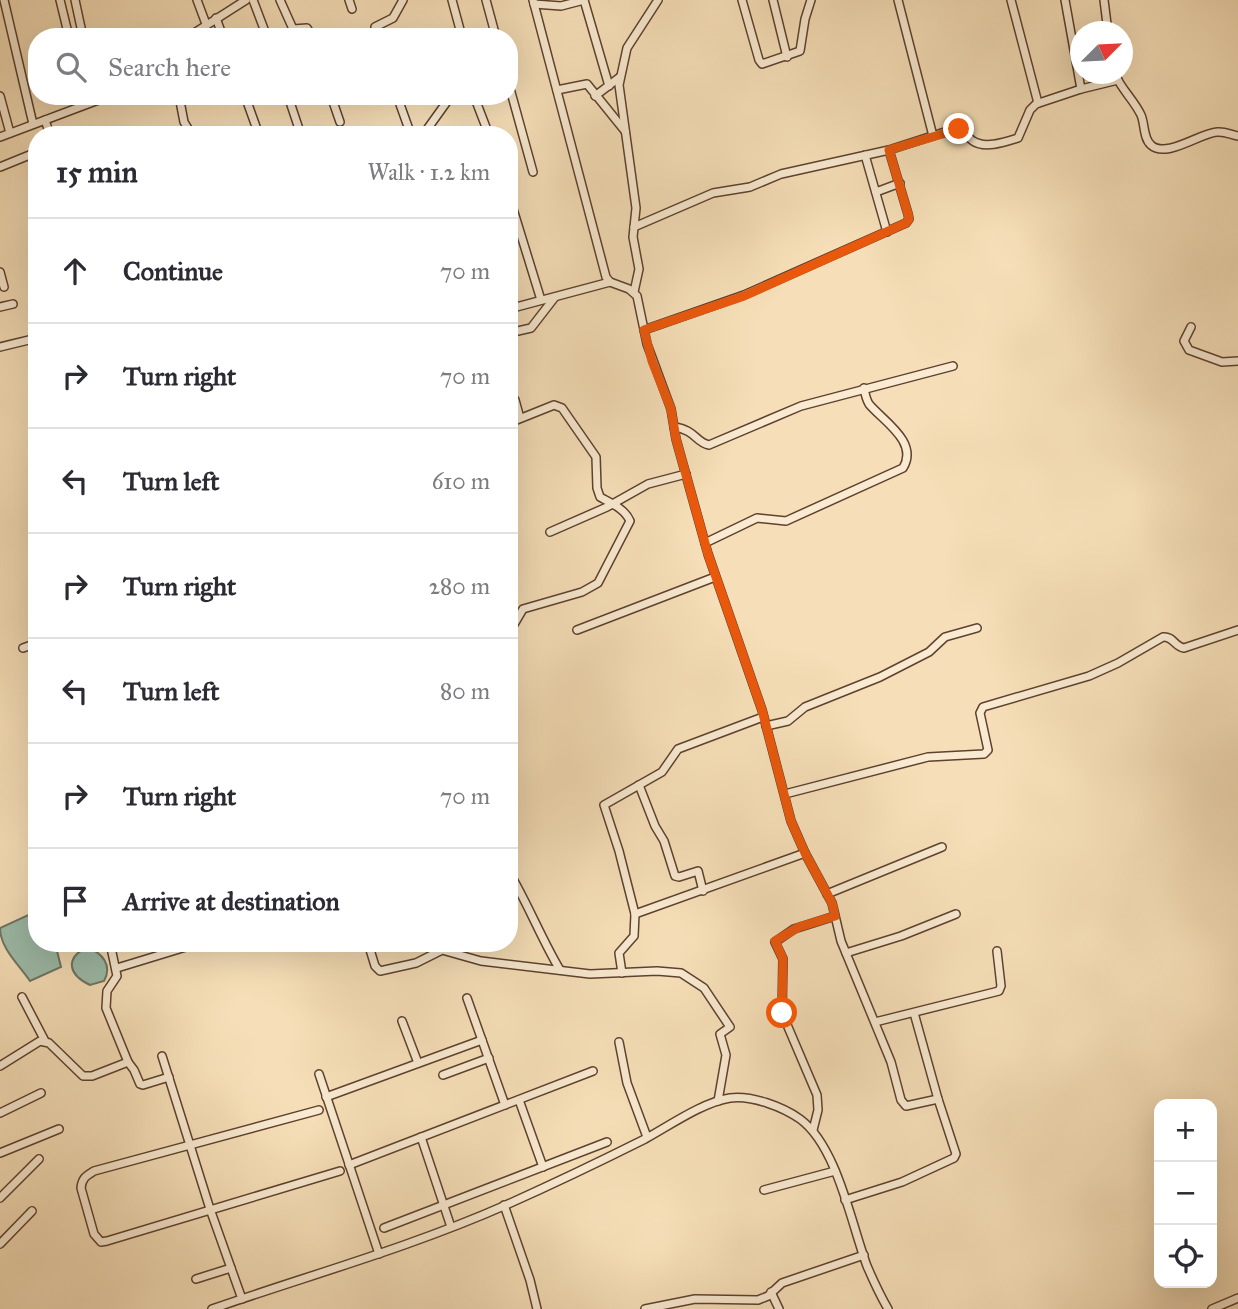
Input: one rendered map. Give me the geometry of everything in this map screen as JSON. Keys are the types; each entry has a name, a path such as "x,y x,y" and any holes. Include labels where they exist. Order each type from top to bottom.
{"street":[{"path":"4,0 28,103"},
{"path":"60,0 67,28"},
{"path":"75,0 81,28"},
{"path":"197,0 206,24"},
{"path":"200,28 246,0"},
{"path":"253,0 264,28"},
{"path":"280,0 293,28"},
{"path":"349,0 352,9"},
{"path":"375,28 393,18 403,0"},
{"path":"452,0 460,28"},
{"path":"486,0 494,28"},
{"path":"608,86 584,0 561,6 533,2 610,282"},
{"path":"634,292 639,274 634,227 635,202 620,95 620,77 627,48 658,0"},
{"path":"742,0 760,63 798,53 811,0"},
{"path":"773,0 786,57"},
{"path":"898,0 933,136"},
{"path":"1011,0 1038,103"},
{"path":"1065,0 1081,89"},
{"path":"1104,0 1107,21"},
{"path":"216,18 220,28"},
{"path":"595,96 620,77"},
{"path":"557,90 586,84 625,131"},
{"path":"634,227 713,193 750,187 781,174 889,150 957,128 978,144 999,144 1018,138 1030,110 1038,103 1096,84"},
{"path":"1121,84 1140,113 1148,140 1154,148 1166,149 1215,132 1238,136"},
{"path":"0,96 10,133"},
{"path":"29,105 33,124"},
{"path":"181,105 186,126"},
{"path":"248,105 256,126"},
{"path":"291,105 298,126"},
{"path":"334,105 340,122"},
{"path":"400,105 408,126"},
{"path":"429,126 445,105"},
{"path":"477,105 486,126"},
{"path":"515,105 533,172"},
{"path":"0,137 86,106"},
{"path":"45,120 47,126"},
{"path":"644,330 744,296 902,225 909,219 889,150"},
{"path":"865,155 887,232"},
{"path":"0,167 28,156"},
{"path":"876,192 900,183"},
{"path":"518,225 541,300"},
{"path":"0,272 4,287"},
{"path":"518,306 610,282 634,292 652,361 671,409 705,544 763,717 791,821 827,894 846,953 904,1105 938,1100"},
{"path":"518,331 531,328 555,296"},
{"path":"0,307 13,304"},
{"path":"1191,327 1184,341 1189,351 1222,362 1238,361"},
{"path":"0,347 28,340"},
{"path":"674,427 690,430 703,443 709,445 801,406 953,366"},
{"path":"705,544 757,518 786,521 904,468 907,457 899,434 871,406 864,388"},
{"path":"518,409 520,418 554,405 562,408 596,457 597,488 600,496 613,503 630,521 598,583 582,592 523,609 518,618"},
{"path":"550,532 648,484 686,474"},
{"path":"577,630 715,577"},
{"path":"765,726 788,721 806,707 853,689 924,655 947,636 977,628"},
{"path":"785,794 928,757 986,753 988,747 980,713 982,708 1090,676 1163,637 1170,638 1184,648 1238,629"},
{"path":"23,648 28,646"},
{"path":"621,973 619,951 635,936 635,914 619,851 603,807 662,772 675,751 683,746 763,717"},
{"path":"639,785 675,876 698,871 703,891"},
{"path":"827,894 942,847"},
{"path":"635,914 805,853"},
{"path":"518,888 560,970"},
{"path":"846,953 901,936 956,914"},
{"path":"813,1130 818,1110 817,1095 782,1013 783,959 775,943 794,929 835,916"},
{"path":"874,1022 999,991 1001,986 997,951"},
{"path":"113,952 117,968 115,982 107,991 106,1009 128,1062 140,1084 169,1077"},
{"path":"117,968 160,952"},
{"path":"371,952 375,966 380,971 416,963 438,952"},
{"path":"449,952 481,961 590,974 657,971 681,973 698,983 710,995 730,1027 720,1034 726,1055 718,1101"},
{"path":"22,997 45,1041 83,1076 92,1076 128,1062"},
{"path":"467,998 505,1105"},
{"path":"845,1200 902,1182 956,1157 914,1013"},
{"path":"402,1021 418,1063"},
{"path":"326,1097 482,1040"},
{"path":"0,1066 36,1042 45,1041"},
{"path":"619,1042 627,1083 647,1138"},
{"path":"162,1056 242,1299"},
{"path":"443,1074 489,1058"},
{"path":"349,1165 593,1071"},
{"path":"318,1074 379,1254"},
{"path":"0,1113 41,1093"},
{"path":"212,1309 379,1254 451,1227 647,1138 718,1101 733,1097 783,1109 800,1119 820,1139 835,1171 886,1309"},
{"path":"519,1100 543,1167"},
{"path":"319,1110 94,1171 82,1180 81,1188 94,1234 101,1242 107,1241 340,1171"},
{"path":"0,1153 59,1129"},
{"path":"421,1137 451,1227"},
{"path":"384,1228 607,1142"},
{"path":"2,1194 39,1159"},
{"path":"764,1190 835,1171"},
{"path":"504,1205 537,1309"},
{"path":"0,1244 32,1211"},
{"path":"645,1309 675,1306 695,1299 758,1300 782,1283 864,1255"},
{"path":"196,1279 231,1269"},
{"path":"771,1292 779,1309"},
{"path":"1212,1309 1238,1298"}],"shaded area":[{"path":"28,915 28,952 57,952 61,967 30,981 3,942 0,928"},
{"path":"80,952 95,952 101,956 107,965 104,981 90,985 77,977 72,967"}],"route":[{"path":"782,1013 783,957 775,941 799,927 835,916 832,903 791,821 762,710 708,554 676,439 671,409 652,361 644,330 744,296 906,223 908,214 889,150 959,129"}]}
